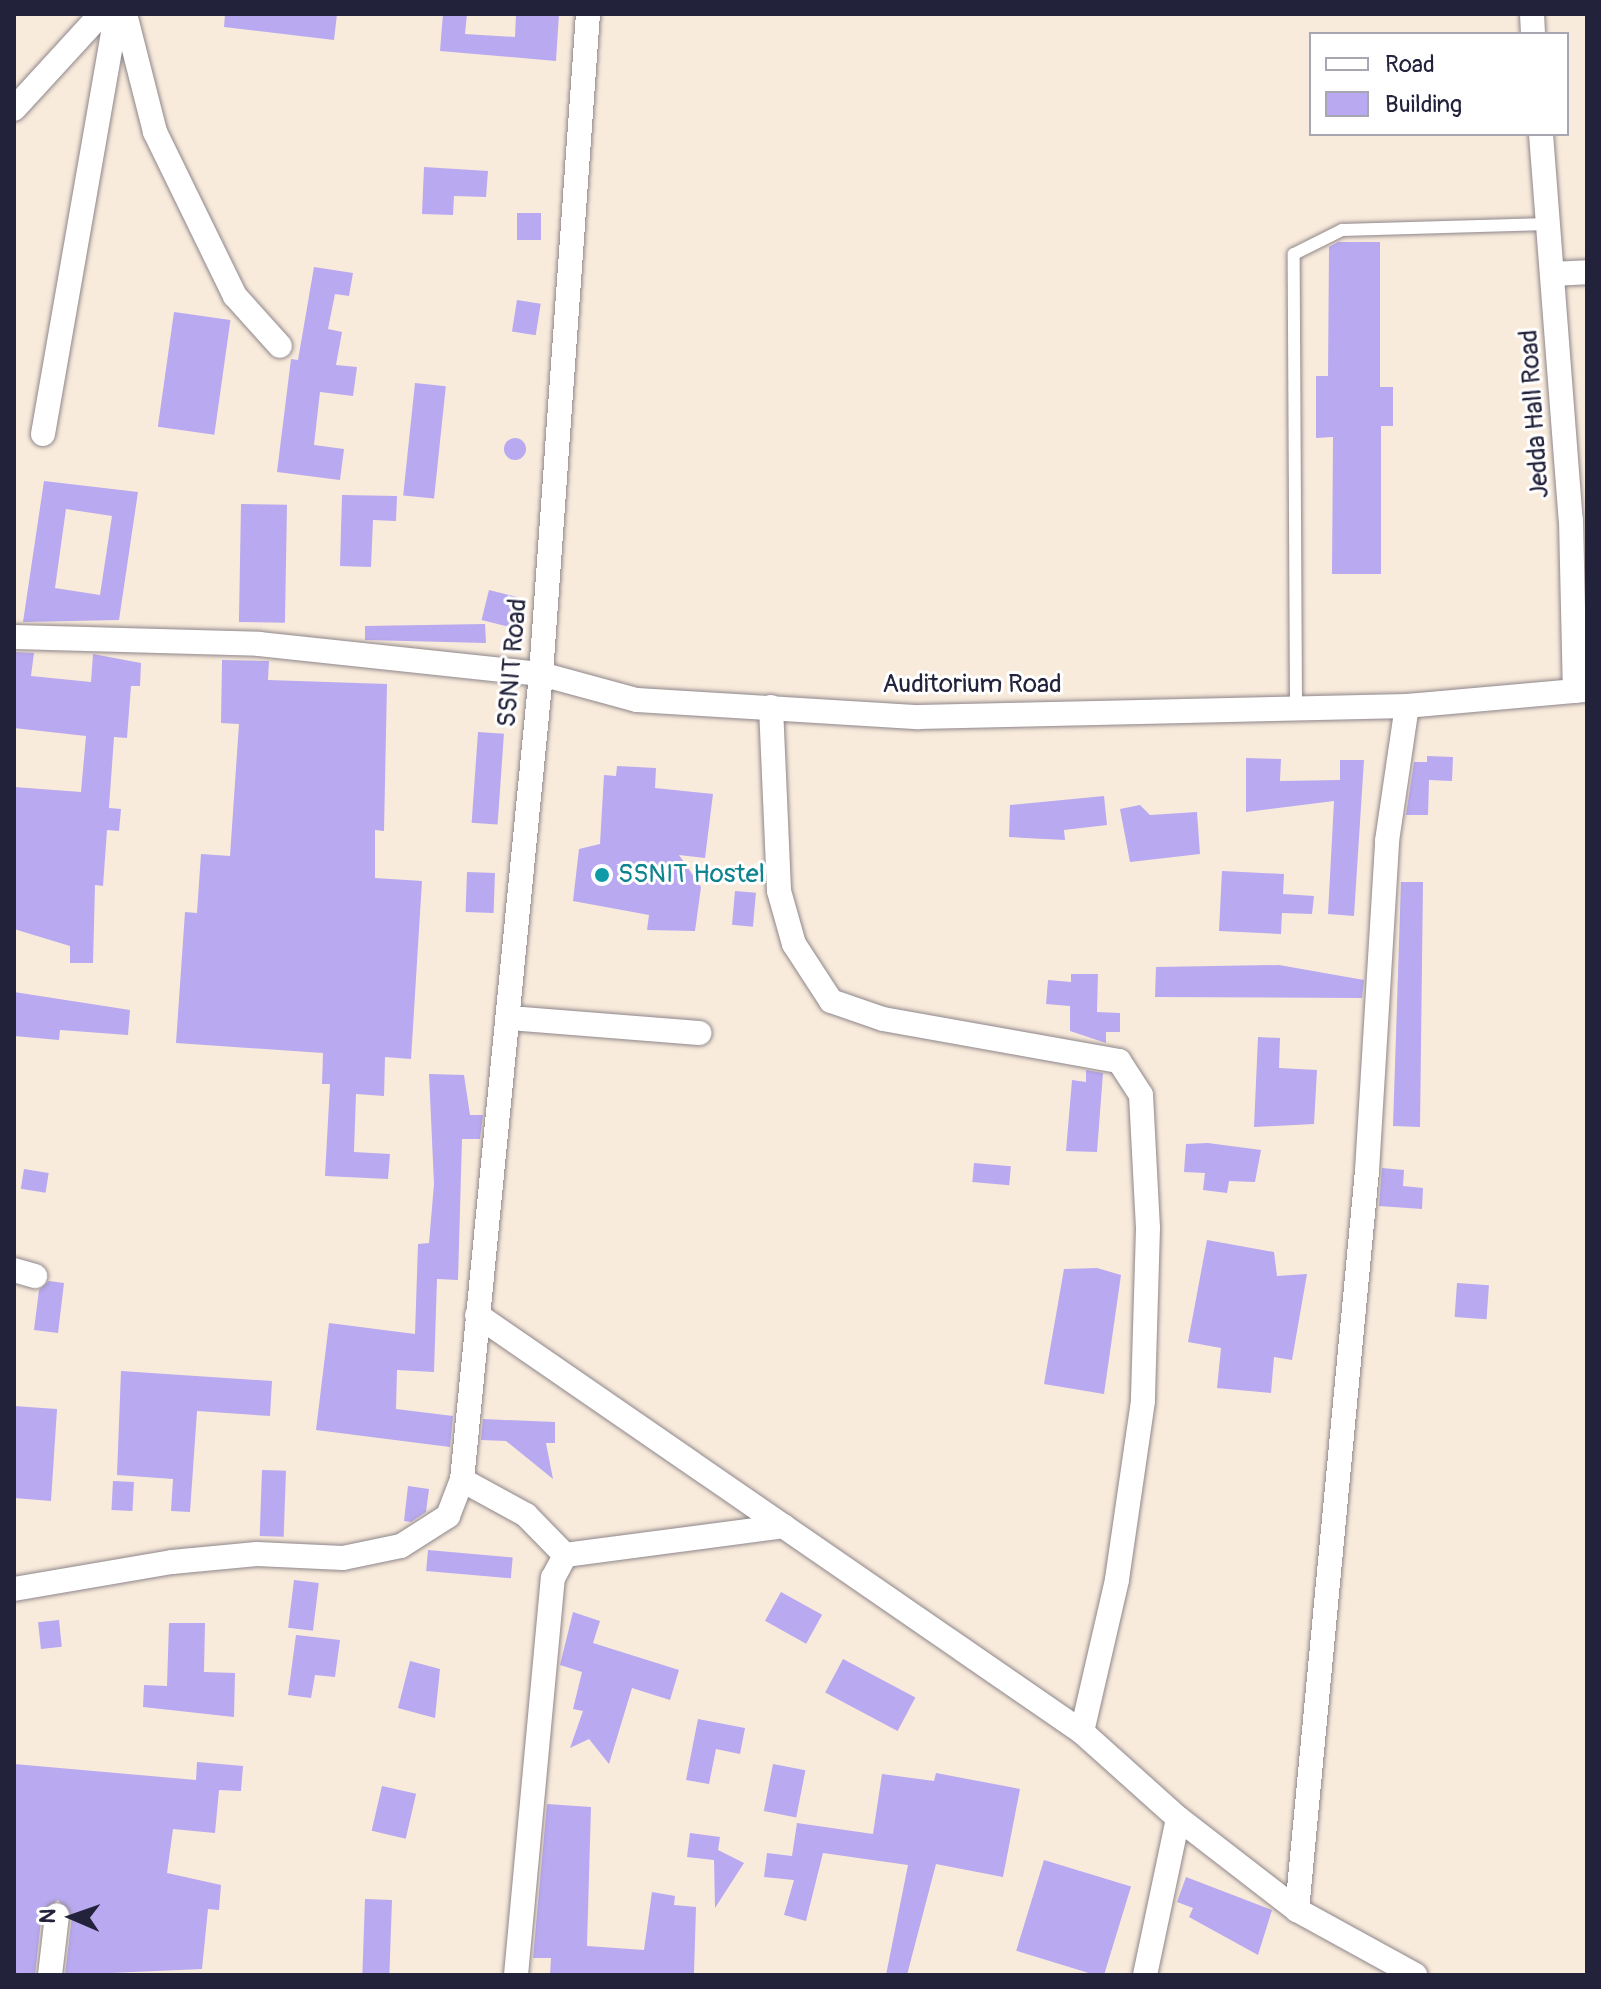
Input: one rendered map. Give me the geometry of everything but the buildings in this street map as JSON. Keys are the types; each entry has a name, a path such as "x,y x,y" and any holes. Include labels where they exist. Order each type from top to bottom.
{"street":[{"path":"14,109 101,14"},
{"path":"43,434 116,14"},
{"path":"125,14 155,132 235,296 280,346"},
{"name":"SSNIT Road","path":"14,1589 172,1562 257,1554 343,1558 401,1546 448,1516 462,1480 480,1350 477,1315 541,674 588,14"},
{"name":"Jedda Hall Road","path":"1541,136 1581,690"},
{"path":"1552,274 1587,272"},
{"name":"Auditorium Road","path":"14,637 259,644 541,674 637,700 918,717 1407,706 1581,690"},
{"path":"1297,1910 1367,1171 1387,841 1407,706"},
{"path":"771,707 779,891 794,944 831,1001 883,1019 1119,1061 1141,1095 1148,1214 1143,1401 1117,1580 1082,1732"},
{"path":"509,1018 699,1033"},
{"path":"477,1315 1082,1732 1178,1818 1297,1910 1415,1975"},
{"path":"462,1480 526,1515 565,1555"},
{"path":"565,1555 784,1526"},
{"path":"516,1975 553,1578 565,1555"},
{"path":"1145,1975 1178,1818"},
{"path":"50,1975 57,1915"}],"lane":[{"path":"1296,707 1294,254 1342,230 1548,224"}],"place":[{"name":"SSNIT Hostel","path":"602,875"}]}
